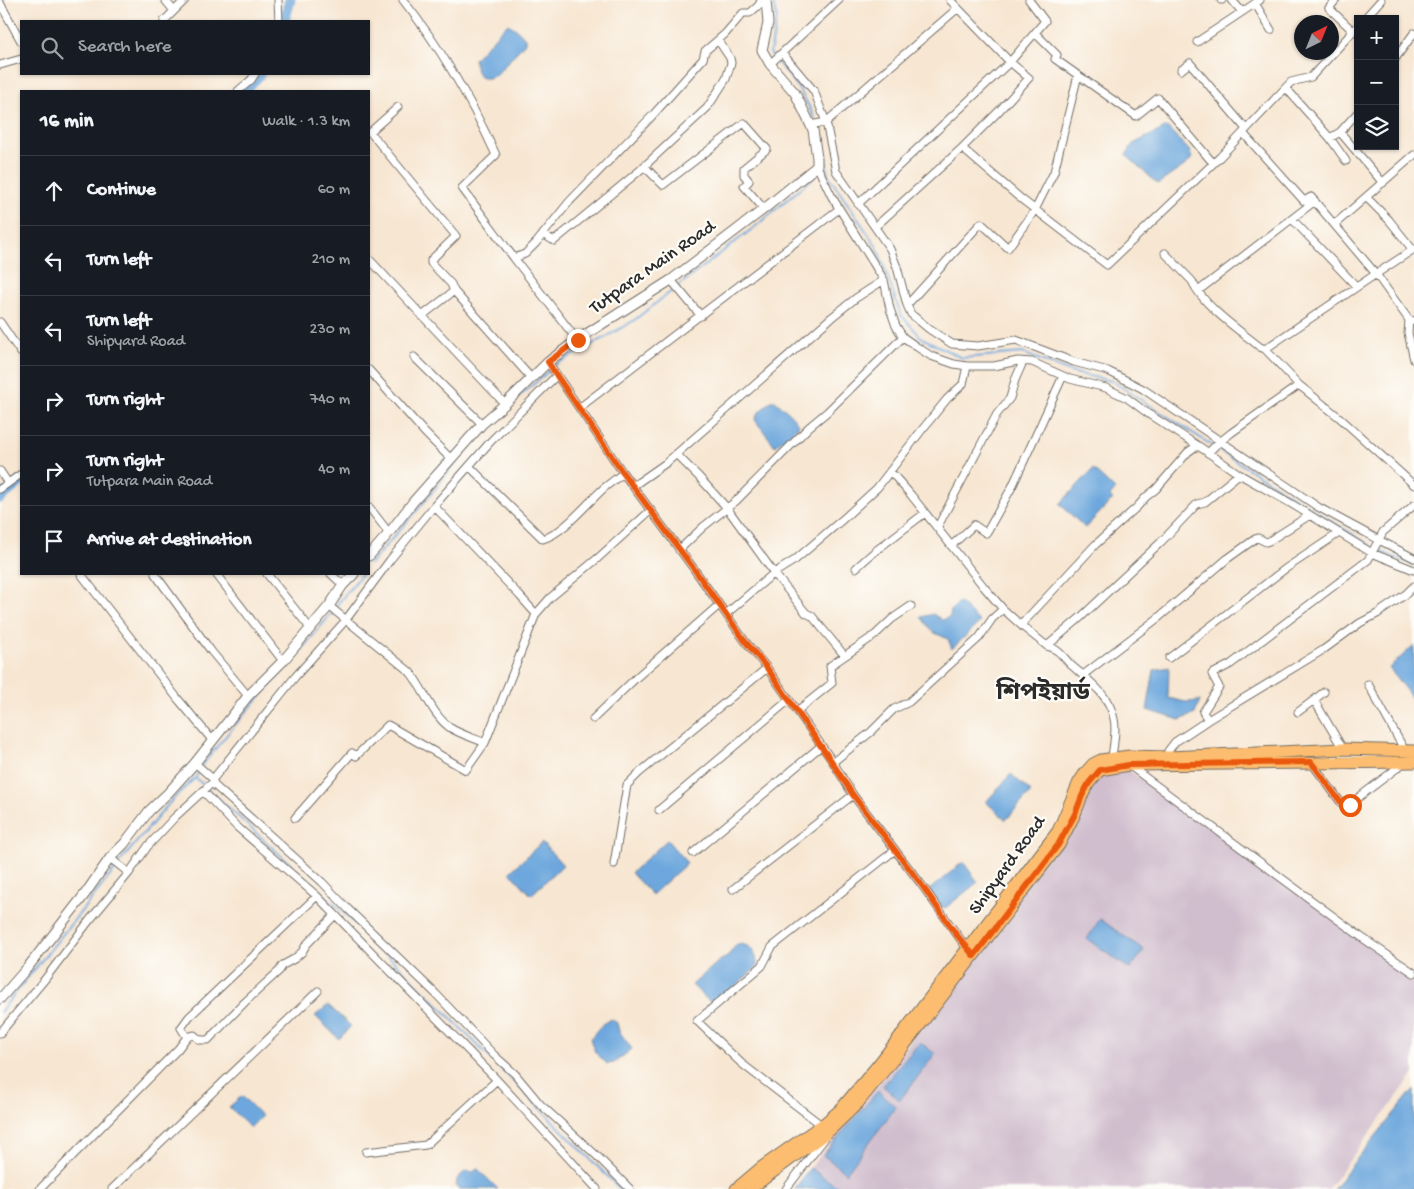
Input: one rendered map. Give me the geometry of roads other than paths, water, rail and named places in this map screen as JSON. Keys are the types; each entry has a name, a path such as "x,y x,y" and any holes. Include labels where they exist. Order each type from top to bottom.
{"main road":[{"name":"Shipyard Road","path":"750,1189 858,1103 887,1068 1058,830 1073,794 1085,773 1093,764 1101,760 1129,756 1169,757 1343,749 1410,756"},
{"path":"1129,765 1311,762 1410,756"},
{"name":"Shipyard Road","path":"971,952 1058,845 1089,783 1100,770 1129,765"},
{"name":"Shipyard Road","path":"736,1189 762,1167 826,1128"}],"street":[{"path":"165,0 174,11"},
{"path":"165,20 185,0"},
{"path":"278,0 279,20"},
{"path":"403,0 419,20 469,100 496,155 462,188 578,340"},
{"path":"514,258 525,254 576,195 704,59 705,51 725,34 743,13 750,13 759,5 761,0"},
{"path":"766,0 768,23 762,50 796,93 817,124 836,171 890,249 911,314 952,344 978,346 1016,340 1074,362 1108,370 1143,390 1214,447 1239,474 1372,553 1414,570"},
{"path":"771,63 839,0"},
{"path":"875,227 962,148 1030,78 1010,62 950,0"},
{"path":"858,204 1010,62 1035,33 1045,21 1030,0"},
{"path":"1232,0 1242,12"},
{"path":"1368,15 1381,0"},
{"path":"1333,1 1329,8 1354,27"},
{"path":"1197,42 1257,2 1271,30"},
{"path":"0,3 20,39"},
{"path":"958,8 817,124 813,130 817,166 840,209 884,280 890,309 896,326 917,347 931,356 954,364 994,366 1018,361 1032,362 1063,376 1106,388 1127,398 1200,447"},
{"path":"962,148 1036,210 1108,266 1213,164 1291,82 1311,77 1354,29"},
{"path":"1399,53 1414,32"},
{"path":"1035,33 1057,54 1055,59 1136,116 1158,98 1213,164"},
{"path":"543,234 554,241 644,166 707,108 726,79 731,63 730,58 718,40"},
{"path":"781,54 814,92 817,124"},
{"path":"0,65 20,59"},
{"path":"1181,70 1190,63 1304,201 1311,197 1315,201 1376,274 1412,321 1408,333 1414,360"},
{"path":"239,90 254,75"},
{"path":"907,305 981,223 1008,248 1036,210 1054,172 1078,75"},
{"path":"1286,88 1330,138 1346,161"},
{"path":"398,107 370,132 456,236 430,260 431,263 532,379"},
{"path":"1330,138 1340,132 1354,116"},
{"path":"644,166 663,185 744,123 768,149 744,168 744,175 748,181 744,186 764,209"},
{"path":"1340,132 1383,183"},
{"path":"1335,224 1414,156"},
{"name":"Tutpara Main Road","path":"370,555 413,502 482,424 548,362 578,340 675,285 817,166"},
{"path":"1265,349 1413,249 1389,220 1366,197"},
{"path":"1198,291 1315,201"},
{"path":"578,408 701,316 791,244 840,209"},
{"path":"1292,219 1357,287"},
{"path":"1165,253 1192,281 1208,304 1260,348 1265,349 1299,385 1340,418 1414,485"},
{"path":"370,260 505,404"},
{"path":"633,486 666,463 832,317 856,298 884,280"},
{"path":"675,285 701,316"},
{"path":"422,316 454,291"},
{"path":"0,322 20,352"},
{"path":"679,550 736,500 904,336"},
{"path":"414,357 482,424"},
{"path":"548,362 623,473 745,641 767,668 853,795 971,952"},
{"path":"937,528 997,414 1010,398 1023,362"},
{"path":"726,614 774,573 795,560 877,488 920,431 963,384 967,366"},
{"path":"370,371 451,459"},
{"path":"0,1033 155,839 213,780 345,621 390,560 434,506 491,441 557,376"},
{"path":"951,546 974,525 986,533 1012,487 1063,376"},
{"path":"1214,447 1299,385"},
{"path":"1021,626 1095,545 1156,489 1188,452 1195,447 1214,447 1318,507 1414,558"},
{"path":"676,454 727,508 774,573 806,613 812,616 844,655"},
{"path":"470,466 543,539 562,528 604,488 623,473"},
{"path":"0,471 8,484"},
{"path":"890,471 1003,609 1021,626 1047,646 1051,646 1060,653 1106,699 1115,720 1112,758"},
{"path":"1047,646 1161,542 1197,504 1205,502 1239,474"},
{"path":"0,490 20,475"},
{"path":"1208,720 1203,712 1219,688 1212,674 1231,664 1368,560 1383,532 1414,505"},
{"path":"434,506 536,614"},
{"path":"370,508 389,533"},
{"path":"295,818 352,753 356,756 388,725 466,770 485,743 536,614 550,598 651,510"},
{"path":"856,568 874,552 925,514"},
{"path":"1083,675 1158,618 1227,559 1258,538 1266,542 1269,541 1310,515"},
{"path":"1169,658 1284,569 1339,533"},
{"path":"82,575 213,741"},
{"path":"156,575 211,650 248,696"},
{"path":"217,575 283,661"},
{"path":"268,575 310,628"},
{"path":"332,575 343,586"},
{"path":"0,999 28,967 85,894 110,858 124,844 149,811 195,763 248,696 283,661 353,575"},
{"path":"1169,757 1168,750 1175,742 1323,650 1360,623 1406,594 1414,586"},
{"path":"593,719 638,676 719,605"},
{"path":"329,606 345,621 410,672 439,717 450,727 485,743"},
{"path":"797,711 832,683 830,666 875,635 892,619 911,606"},
{"path":"832,762 871,732 894,709 909,702 980,638 992,619 1003,609"},
{"path":"614,864 627,785 646,767 767,668"},
{"path":"1311,762 1346,807 1410,756 1368,684"},
{"path":"1298,712 1324,692"},
{"path":"659,810 789,700"},
{"path":"1314,700 1343,749"},
{"path":"693,853 821,746"},
{"path":"195,763 213,780 214,785 322,882 466,1024 494,1055 515,1074 540,1104 587,1146 630,1189"},
{"path":"1129,765 1348,927 1414,973"},
{"path":"203,791 236,826 317,896 497,1080 597,1189"},
{"path":"733,889 853,795"},
{"path":"786,1189 826,1128 742,1063 697,1021 762,966 772,948 895,850"},
{"path":"110,858 128,873"},
{"path":"187,1037 181,1028 189,1017 317,896"},
{"path":"40,1189 178,1049 187,1037 194,1035 200,1040 208,1040 283,965 302,952 306,945 335,915"},
{"path":"112,1189 318,991"},
{"path":"366,1152 426,1145 497,1080"}],"water":[{"path":"507,24 515,28 525,38 525,43 496,75 483,78 476,70 474,59"},
{"path":"1167,127 1189,150 1192,158 1187,164 1158,184 1126,155 1133,144"},
{"path":"771,401 775,401 789,412 799,426 775,446 755,420 758,413"},
{"path":"1093,469 1115,490 1110,496 1113,499 1085,528 1060,504"},
{"path":"959,602 980,622 952,649 948,639 933,632 921,617 933,614 942,620 950,617 951,610"},
{"path":"1414,645 1414,701 1389,668"},
{"path":"1169,667 1168,698 1186,702 1200,701 1195,714 1180,720 1147,710 1154,670"},
{"path":"1011,774 1031,792 1006,820 986,802"},
{"path":"667,840 687,863 652,895 631,873"},
{"path":"542,842 563,865 531,895 510,872"},
{"path":"963,862 978,882 944,909 929,890"},
{"path":"1100,919 1144,950 1130,969 1087,939"},
{"path":"737,944 746,945 752,950 755,954 757,967 713,1005 692,985 719,961 727,957"},
{"path":"328,1005 351,1026 339,1039 315,1016"},
{"path":"612,1019 617,1023 619,1031 632,1049 614,1063 607,1064 595,1052 590,1039 602,1025"},
{"path":"920,1042 935,1054 900,1100 883,1086"},
{"path":"1414,1089 1414,1189 1334,1189 1347,1171"},
{"path":"878,1091 896,1107 846,1173 823,1155"},
{"path":"242,1096 262,1116 250,1128 229,1107"},
{"path":"477,1168 498,1189 458,1189 456,1187 457,1179 465,1171 474,1172"},
{"path":"810,1168 841,1189 795,1189"}],"waterway":[{"path":"284,20 290,0"},
{"path":"772,0 777,18 770,53 773,57"},
{"path":"776,61 799,89 815,121"},
{"path":"246,88 259,75"},
{"path":"816,126 824,147 828,175 877,247 901,315 922,338 962,358 1023,353 1070,372 1112,381 1213,446"},
{"path":"554,366 633,321 761,222 816,175"},
{"path":"516,399 551,369"},
{"path":"370,564 426,500 480,433 502,412"},
{"path":"1217,449 1371,546"},
{"path":"0,498 20,482"},
{"path":"1377,550 1414,565"},
{"path":"335,607 361,575"},
{"path":"202,766 333,611"},
{"path":"119,863 200,770"},
{"path":"195,778 204,785"},
{"path":"208,789 345,914 620,1189"},
{"path":"0,1012 117,867"}],"district":[{"name":"শিপইয়ার্ড","path":"1043,694"}]}
